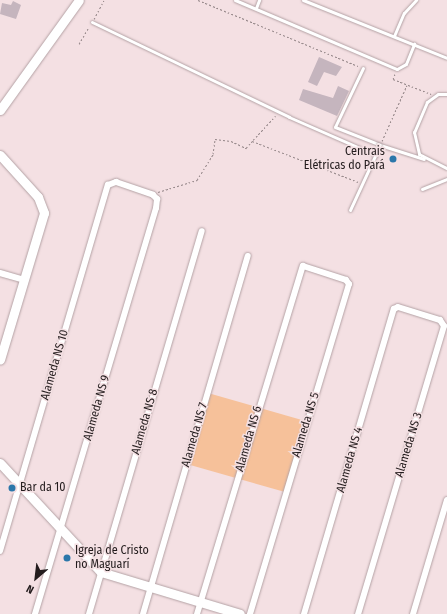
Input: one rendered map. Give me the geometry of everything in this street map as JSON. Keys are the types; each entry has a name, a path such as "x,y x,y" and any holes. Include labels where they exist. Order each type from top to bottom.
{"main road":[{"path":"0,110 79,0"},
{"path":"0,360 3,339 24,280 43,219 43,206 1,158"},
{"path":"0,463 101,572 150,589 240,614"}],"street":[{"name":"Alameda NS 10","path":"0,551 108,185 113,181 152,194"},
{"name":"Alameda NS 9","path":"35,614 157,201 152,194"},
{"name":"Alameda NS 8","path":"89,614 202,231"},
{"name":"Alameda NS 7","path":"143,614 248,256"},
{"name":"Alameda NS 6","path":"197,614 303,266"},
{"name":"Alameda NS 5","path":"250,614 349,284 346,280 303,266"},
{"path":"0,273 24,280"},
{"name":"Alameda NS 4","path":"304,614 397,307"},
{"name":"Alameda NS 3","path":"358,614 444,326 440,320 397,307"},
{"path":"414,614 447,500"}],"lane":[{"path":"235,0 397,69 406,64 414,44"},
{"path":"256,8 259,0"},
{"path":"303,0 447,58"},
{"path":"394,36 404,13 416,0"},
{"path":"92,22 278,112 376,154"},
{"path":"363,68 336,127 447,168"},
{"path":"424,159 417,150 416,123 422,109 436,96 447,94"},
{"path":"350,210 376,154 379,144"},
{"path":"422,190 447,178"}],"path":[{"path":"198,0 363,68"},
{"path":"397,69 393,79 436,96"},
{"path":"376,154 407,85"},
{"path":"152,194 197,180 213,154 215,139 231,141 246,148 278,112"},
{"path":"252,141 362,184"}],"shaded area":[{"path":"208,393 308,422 288,493 188,464"}],"building":[{"path":"13,1 21,5 16,19 0,14 2,3 11,5"},
{"path":"319,57 342,67 336,76 324,72 317,86 308,82"},
{"path":"338,86 349,91 337,116 299,100 303,89 333,98"}],"place":[{"name":"Centrais Elétricas do Pará","path":"393,159"},
{"name":"Bar da 10","path":"12,488"},
{"name":"Igreja de Cristo no Maguarí","path":"67,558"}]}
